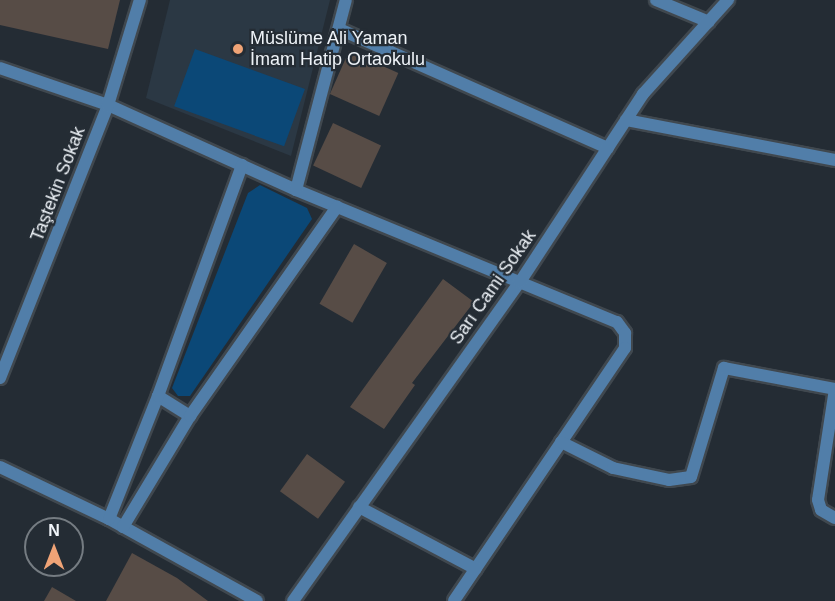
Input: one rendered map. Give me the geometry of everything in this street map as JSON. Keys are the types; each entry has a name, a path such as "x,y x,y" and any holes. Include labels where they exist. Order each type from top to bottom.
{"street":[{"name":"Taştekin Sokak","path":"0,378 108,105 140,0"},
{"path":"296,190 346,0"},
{"path":"656,0 709,22"},
{"name":"Sarı Cami Sokak","path":"294,601 520,282 643,94 728,0"},
{"path":"339,29 608,148"},
{"path":"0,68 108,105 296,190 616,322 625,333 625,348 454,601"},
{"path":"626,120 835,160"},
{"path":"109,519 158,396 242,165"},
{"path":"123,527 190,416 337,207"},
{"path":"561,442 613,468 669,480 691,477 724,368 835,389 818,500 821,510 835,518"},
{"path":"158,396 190,416"},
{"path":"0,466 109,519 257,601"},
{"path":"359,507 476,569"}],"shaded area":[{"name":"Müslüme Ali Yaman İmam Hatip Ortaokulu","path":"170,0 330,0 291,156 146,98"},
{"path":"195,49 305,89 284,146 174,106"},
{"path":"260,185 307,208 312,219 190,396 178,396 172,388 248,193"}],"building":[{"path":"0,0 120,0 108,49 0,25"},
{"path":"349,51 398,73 379,116 330,94"},
{"path":"333,123 381,145 361,188 313,166"},
{"path":"354,244 387,263 352,323 320,304"},
{"path":"443,279 474,302 412,383 415,385 384,429 350,407"},
{"path":"307,454 345,482 318,519 280,491"},
{"path":"132,553 177,578 208,601 106,601"},
{"path":"52,587 76,601 44,601"}],"place":[{"name":"Müslüme Ali Yaman İmam Hatip Ortaokulu","path":"238,49"}]}
